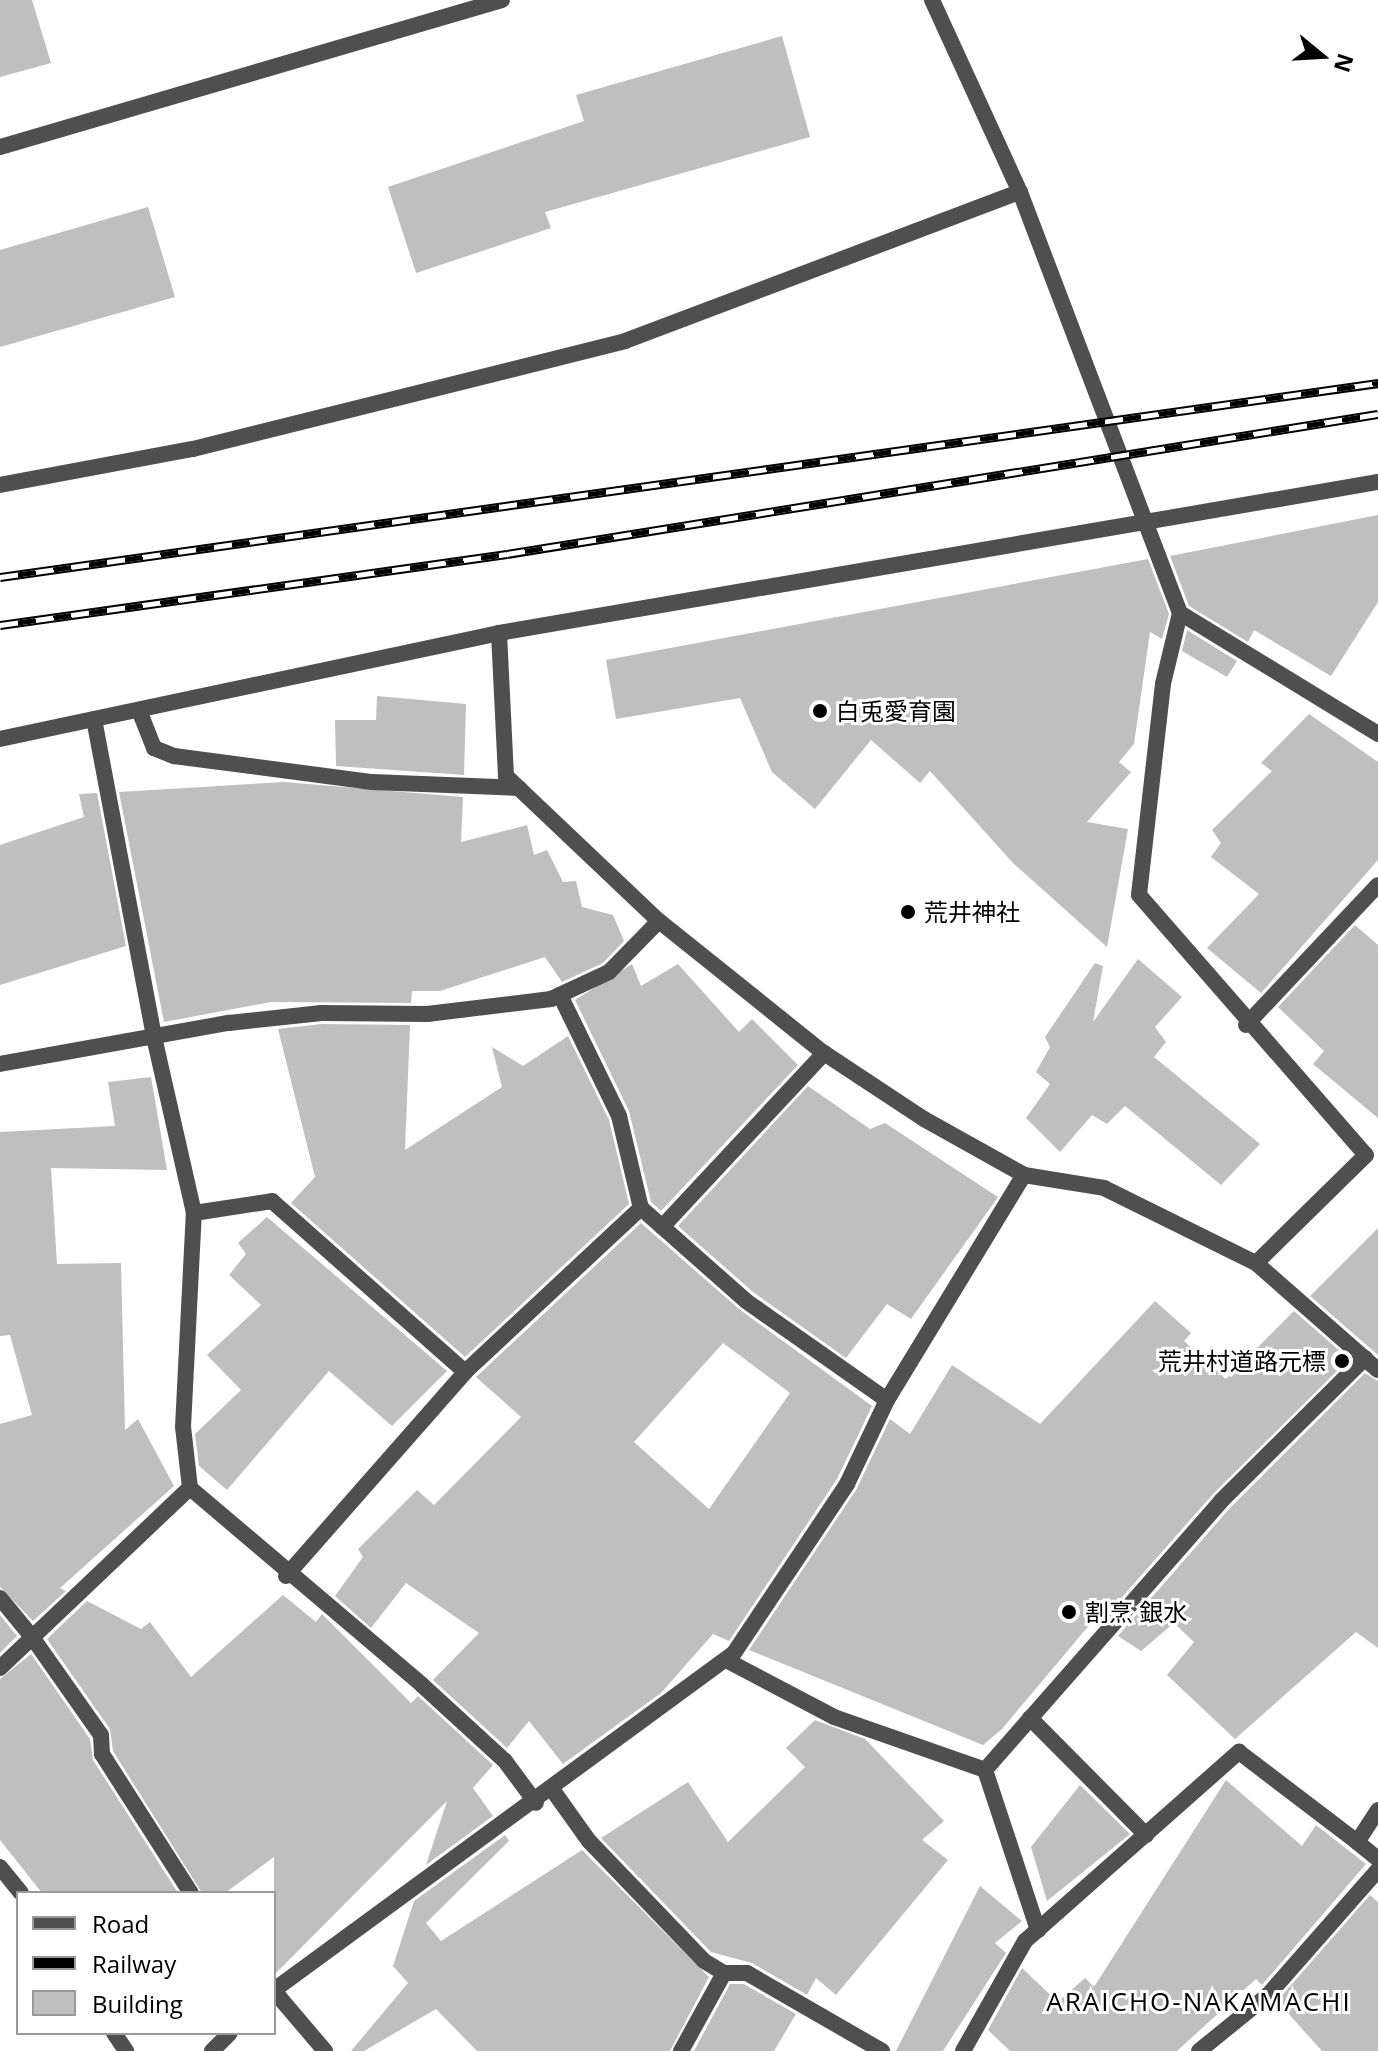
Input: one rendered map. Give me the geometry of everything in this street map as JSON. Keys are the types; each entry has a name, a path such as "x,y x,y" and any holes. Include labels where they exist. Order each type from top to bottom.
{"street":[{"path":"0,147 502,0"},
{"path":"932,0 1020,192 1114,454 1147,517 1180,613 1163,684 1139,895 1246,1025 1372,1153 1256,1263"},
{"path":"0,485 193,449 625,341 1020,192"},
{"path":"0,739 499,633 1147,517 1378,482"},
{"path":"1180,613 1378,734"},
{"path":"499,633 506,776 659,921 824,1053 1024,1175 1104,1188 1256,1263 1372,1364 1221,1501 985,1770"},
{"path":"139,710 154,748 174,756 372,782 519,788"},
{"path":"94,719 154,1037 194,1213 183,1427 190,1488 286,1576 422,1685 505,1761 536,1803"},
{"path":"1246,1025 1378,885"},
{"path":"0,1064 154,1037 321,1013 427,1014 560,995 609,972 659,921"},
{"path":"560,995 619,1116 641,1208 746,1301 887,1400"},
{"path":"662,1227 824,1053"},
{"path":"276,1989 436,1865 554,1792 726,1660 847,1484 887,1400 1024,1175"},
{"path":"194,1213 272,1201 465,1372"},
{"path":"286,1576 465,1372 641,1208"},
{"path":"0,1668 190,1488"},
{"path":"0,1598 32,1637 101,1735 102,1754 190,1891"},
{"path":"726,1660 834,1717 985,1770"},
{"path":"1030,1718 1146,1835"},
{"path":"963,2051 1038,1930 1239,1752 1378,1859"},
{"path":"985,1770 1038,1930"},
{"path":"554,1792 654,1911 724,1973 747,1973 882,2051"},
{"path":"1357,1842 1378,1810"},
{"path":"0,1867 19,1891"},
{"path":"1199,2051 1268,1995 1378,1870"},
{"path":"681,2051 724,1973"},
{"path":"276,1993 325,2051"},
{"path":"212,2051 228,2035"}],"building":[{"path":"0,0 32,0 51,63 0,77"},
{"path":"782,36 810,137 545,212 551,228 416,273 388,187 584,121 576,95"},
{"path":"148,207 175,297 0,347 0,250"},
{"path":"1378,515 1378,602 1331,676 1254,630 1248,642 1189,606 1170,556"},
{"path":"1148,559 1169,614 1162,639 1150,632 1134,744 1119,762 1131,772 1087,822 1128,829 1107,947 1013,863 930,771 920,783 871,740 815,809 772,772 740,698 616,719 606,660"},
{"path":"1187,630 1237,661 1227,677 1182,651"},
{"path":"377,696 466,704 464,775 336,766 335,720 376,720"},
{"path":"1309,714 1378,762 1378,860 1261,993 1207,948 1259,894 1211,857 1221,843 1212,830 1272,771 1261,763"},
{"path":"284,782 463,797 461,842 527,825 534,855 547,850 563,882 576,881 582,907 613,915 624,941 603,963 562,982 545,957 440,991 412,991 411,1003 271,1002 164,1022 119,792"},
{"path":"97,793 126,946 0,985 0,845 84,817 79,794"},
{"path":"1355,925 1378,945 1378,1118 1313,1064 1324,1051 1278,1007"},
{"path":"1138,959 1182,997 1155,1027 1166,1042 1154,1057 1260,1144 1221,1185 1125,1106 1107,1124 1092,1115 1060,1152 1026,1118 1050,1084 1036,1072 1050,1047 1045,1037 1095,963 1103,966 1093,1022"},
{"path":"632,964 641,986 678,964 739,1032 752,1019 798,1065 661,1211 651,1202 629,1111 575,1000"},
{"path":"322,1024 410,1025 405,1150 502,1087 492,1047 523,1066 568,1036 609,1120 629,1204 465,1357 291,1203 315,1177 278,1029"},
{"path":"151,1077 167,1170 51,1168 57,1264 121,1263 125,1430 138,1419 174,1486 60,1588 66,1591 33,1621 0,1587 0,1424 32,1415 10,1335 0,1336 0,1132 115,1126 108,1082"},
{"path":"808,1086 870,1129 885,1123 998,1197 911,1319 887,1304 846,1358 753,1292 678,1226"},
{"path":"267,1217 447,1371 392,1426 329,1371 227,1490 199,1466 195,1434 241,1390 207,1355 261,1305 229,1275 246,1254 238,1243"},
{"path":"641,1223 739,1309 872,1406 837,1479 729,1641 713,1634 661,1693 563,1764 529,1721 507,1748 433,1680 479,1633 406,1583 371,1628 335,1596 363,1557 358,1549 417,1490 434,1505 521,1417 476,1377","holes":["723,1343 790,1393 709,1509 634,1442"]},
{"path":"1378,1228 1378,1355 1310,1296"},
{"path":"1155,1301 1191,1333 1184,1341 1226,1379 1294,1311 1349,1359 1213,1494 1101,1621 1096,1617 1002,1729 983,1745 749,1650 856,1490 890,1419 910,1434 952,1365 1040,1424"},
{"path":"1365,1373 1378,1381 1378,1648 1356,1632 1235,1739 1167,1675 1194,1642 1174,1623 1141,1651 1118,1636 1229,1509"},
{"path":"283,1595 316,1622 322,1614 411,1703 418,1696 493,1765 473,1788 493,1816 426,1865 447,1801 276,1973 274,1857 228,1891 201,1891 113,1751 110,1729 47,1639 87,1601 141,1629 150,1622 191,1677"},
{"path":"0,1615 17,1636 0,1653"},
{"path":"31,1654 90,1739 93,1760 177,1891 40,1891 0,1840 0,1679"},
{"path":"815,1720 865,1739 944,1821 922,1840 948,1860 836,1995 816,1978 807,1995 752,1963 711,1952 601,1838 688,1782 728,1842 805,1767 786,1748"},
{"path":"1226,1780 1302,1846 1316,1825 1366,1864 1262,1985 1256,1979 1177,2051 1010,2051 988,2030 1022,1968 1058,2002 1085,1978 1094,1987"},
{"path":"1080,1785 1130,1834 1047,1901 1031,1847"},
{"path":"505,1835 509,1841 426,1923 441,1941 582,1850 709,1977 670,2051 477,2051 436,2009 364,2051 351,2051 408,1983 393,1966 414,1901"},
{"path":"980,1886 1022,1921 995,1943 1006,1953 943,2051 896,2051"},
{"path":"1370,1895 1378,1902 1378,2051 1322,2051 1277,2001"},
{"path":"730,1984 744,1984 796,2014 774,2051 694,2051"}],"railway":[{"path":"0,577 1378,383"},
{"path":"0,625 507,554 1378,414"}],"place":[{"name":"白兎愛育園","path":"820,711"},
{"name":"荒井神社","path":"908,912"},
{"name":"荒井村道路元標","path":"1342,1361"},
{"name":"割烹 銀水","path":"1069,1612"}],"district":[{"name":"ARAICHO-NAKAMACHI","path":"1199,2002"}]}
